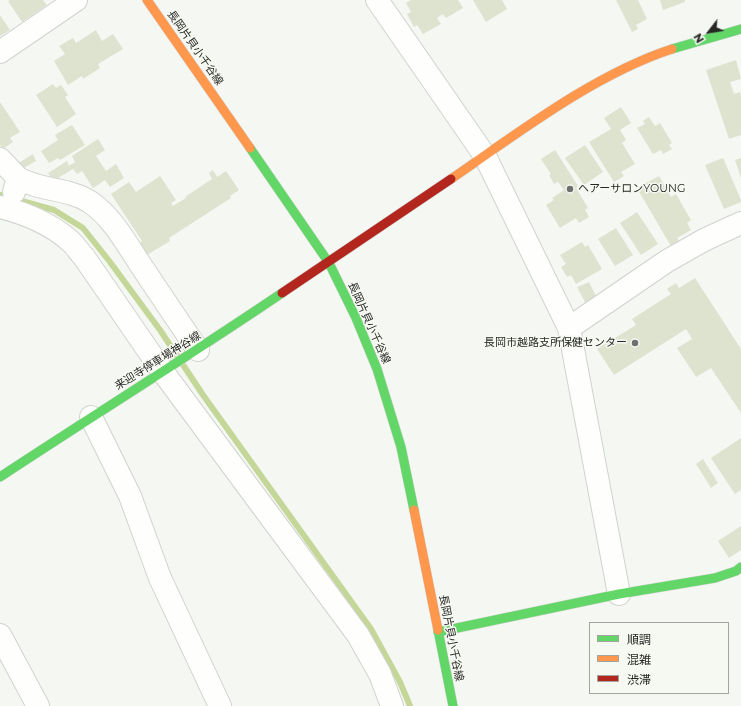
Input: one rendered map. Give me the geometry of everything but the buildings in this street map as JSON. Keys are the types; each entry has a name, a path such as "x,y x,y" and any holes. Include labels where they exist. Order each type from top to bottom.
{"main road":[{"name":"長岡片貝小千谷線","path":"147,0 274,181 329,263 356,318 377,369 399,440 453,706"},
{"name":"来迎寺停車場神谷線","path":"0,477 91,417 198,350 329,263 544,116 606,78 684,45 741,29"},
{"path":"438,632 619,594 715,578 739,572"}],"street":[{"path":"0,52 76,0"},
{"path":"377,0 485,156 568,328 619,594"},
{"path":"0,159 18,178 27,183 79,196 91,203 105,215 198,350"},
{"path":"18,178 4,208 58,231 70,241 101,280 163,372 358,634 380,674 392,706"},
{"path":"568,328 667,261 704,240 741,223"},
{"path":"91,417 130,496 160,578 220,706"},
{"path":"0,635 38,706"}],"waterway":[{"path":"0,195 54,210 83,228 160,330 203,395 371,629 400,682 410,706"}],"traffic: fast":[{"path":"672,49 741,29"},
{"path":"250,148 329,263 356,318 377,369 401,447 414,510"},
{"path":"0,477 282,293"},
{"path":"438,632 619,594 715,578 736,571 741,567"},
{"path":"438,630 453,706"}],"traffic: slow":[{"path":"147,0 250,148"},
{"path":"451,179 530,124 586,89 614,73 672,49"},
{"path":"414,510 438,630"}],"traffic: jam":[{"path":"282,293 451,179"}],"place":[{"name":"ヘアーサロンYOUNG","path":"570,189"},
{"name":"長岡市越路支所保健センター","path":"635,343"}]}
